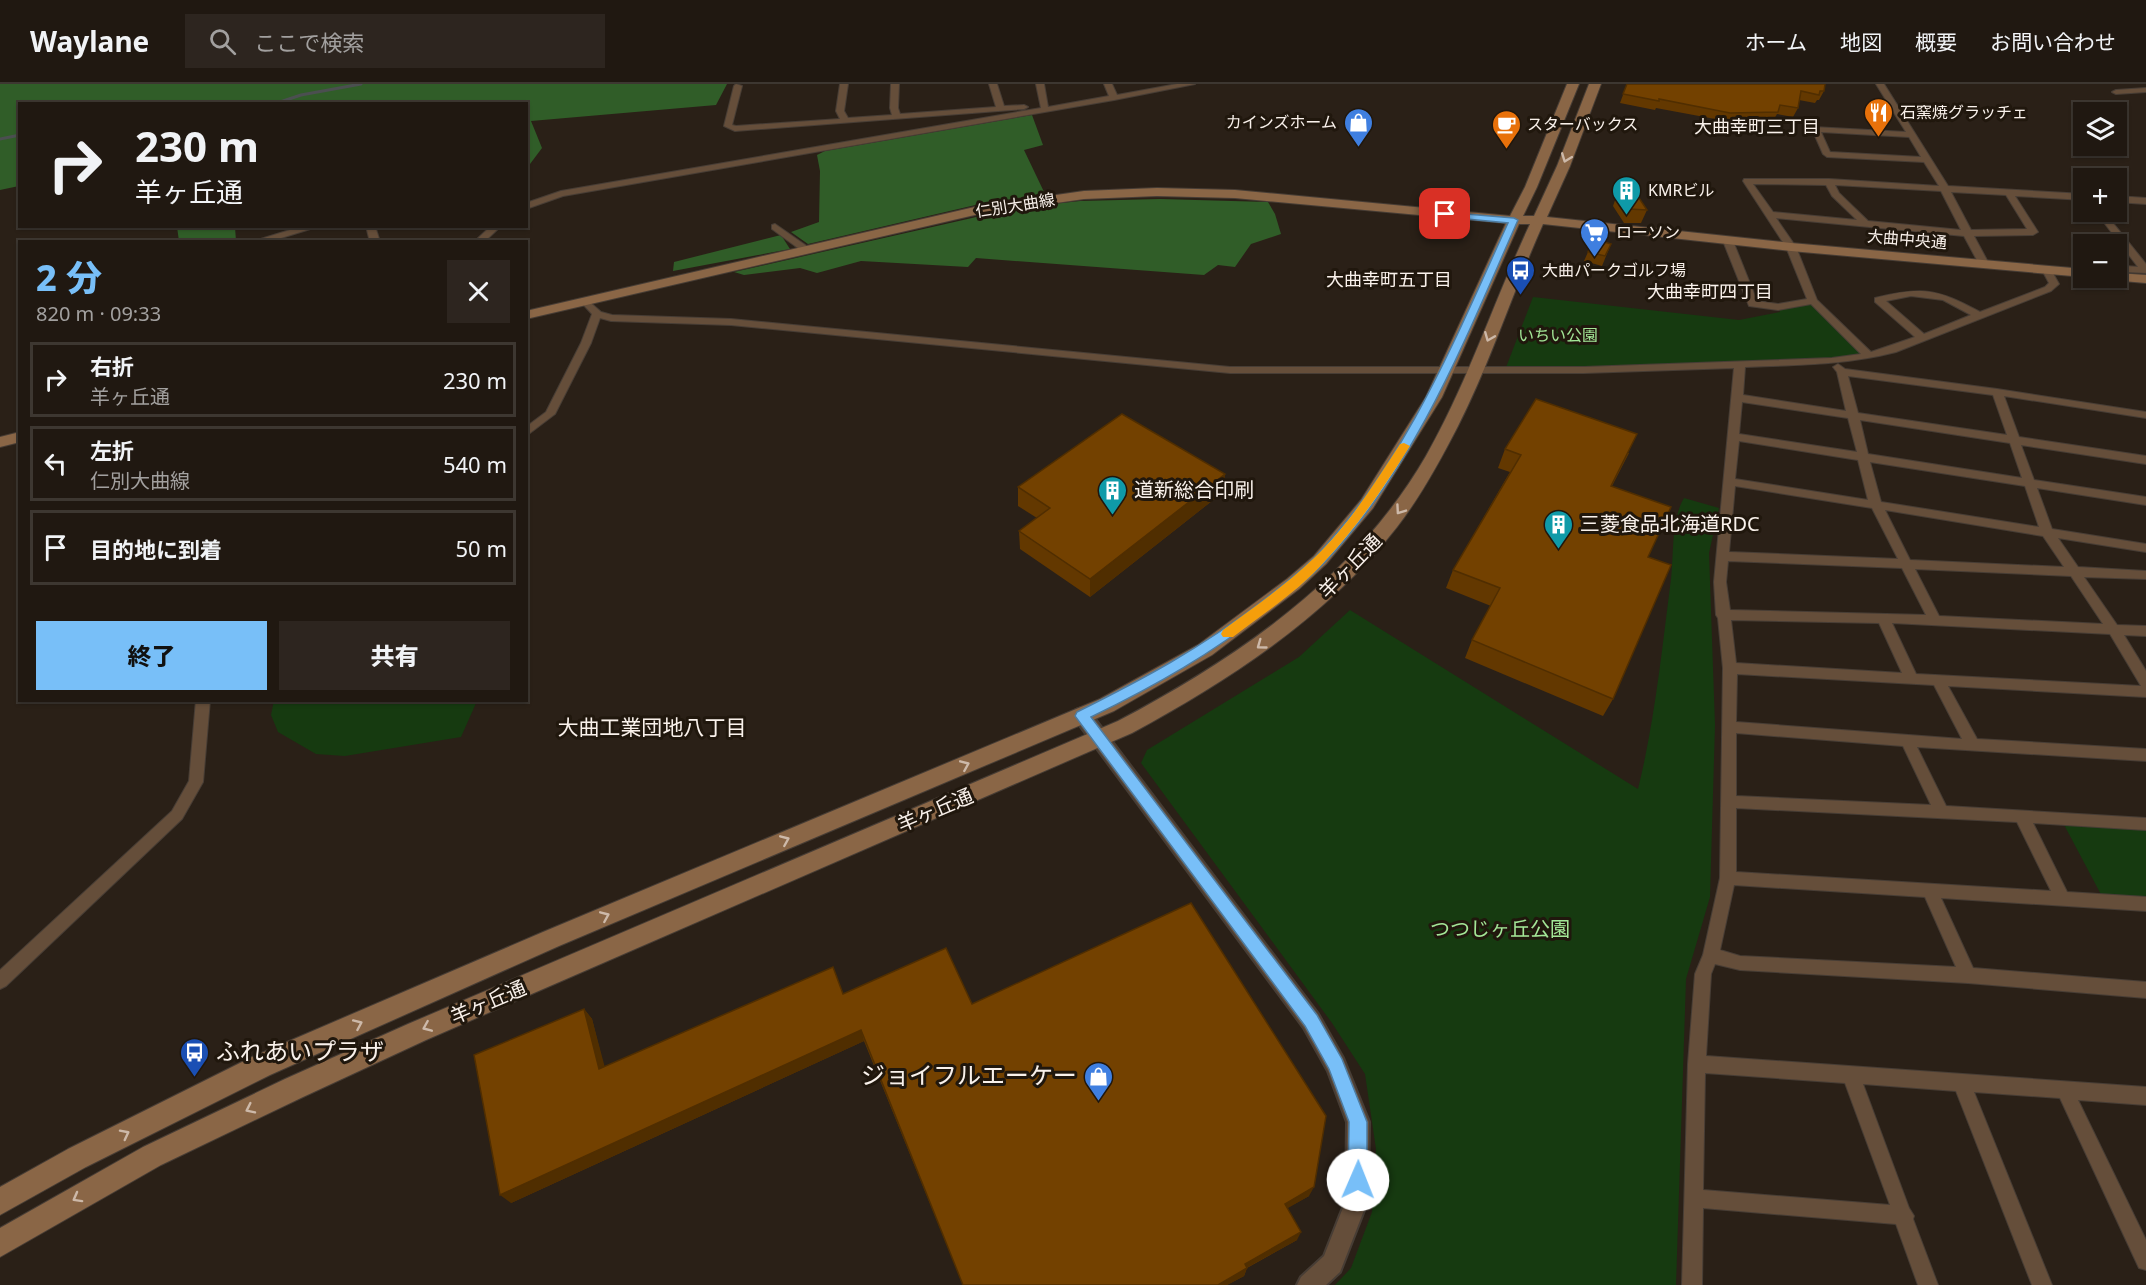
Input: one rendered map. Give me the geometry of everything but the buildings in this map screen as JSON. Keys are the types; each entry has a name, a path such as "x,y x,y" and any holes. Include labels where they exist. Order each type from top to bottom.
{"main road":[{"name":"羊ヶ丘通","path":"0,1202 77,1158 261,1066 551,939 1082,716 1153,681 1204,650 1285,591 1320,560 1367,504 1385,478 1434,397 1531,187 1573,84"},
{"name":"羊ヶ丘通","path":"0,1243 162,1151 304,1083 1100,738 1167,706 1235,664 1302,613 1376,541 1398,513 1420,478 1476,370 1536,222 1559,176 1595,84"},
{"name":"仁別大曲線","path":"528,315 979,210 1094,194 1156,192 1236,194 1514,220"},
{"name":"大曲中央通","path":"1514,220 1656,236 2073,272"},
{"path":"2127,278 2146,279"},
{"path":"0,442 18,438"}],"street":[{"path":"844,84 841,116 845,120"},
{"path":"895,84 894,108 897,116"},
{"path":"993,84 1000,107"},
{"path":"1040,84 1044,106"},
{"path":"1108,84 1114,98"},
{"path":"528,205 561,194 1114,98 1173,85 1191,84"},
{"path":"1880,84 1945,189 1984,264"},
{"path":"738,86 728,126 735,129 1000,107 1066,106"},
{"path":"2116,92 2146,90"},
{"path":"842,105 853,104"},
{"path":"1912,135 1816,129 1827,154 1928,160"},
{"path":"1869,356 1813,301 1791,247 1747,181 1829,182 2073,196"},
{"path":"1829,182 1835,194 1865,223"},
{"path":"1770,214 1968,233 2033,232 2009,193"},
{"path":"2127,200 2146,201"},
{"path":"2108,222 2146,270"},
{"path":"775,227 805,249"},
{"path":"263,240 308,228"},
{"path":"480,240 495,228"},
{"path":"1728,241 1753,304 1778,307 1813,301"},
{"path":"2127,269 2146,270"},
{"path":"585,301 597,314 611,318 731,322 1230,370 1584,370 1832,361 1869,356 2048,289 2054,284 2047,270"},
{"path":"1922,338 1879,300 1911,293 1946,297 1980,315"},
{"path":"528,432 550,414 586,343 597,314"},
{"path":"1832,361 1842,372 1875,503 1936,622"},
{"path":"1692,1285 1697,1064 1703,974 1711,955 1728,878 1730,668 1722,615 1720,582 1731,482 1740,364"},
{"path":"1842,372 1998,392 2146,415"},
{"path":"1998,392 2047,532 2114,630 2146,683"},
{"path":"1738,398 2146,460"},
{"path":"1735,437 2146,501"},
{"path":"1731,482 1875,503 2146,548"},
{"path":"1722,556 2146,575"},
{"path":"1722,615 1883,618 2146,631"},
{"path":"1883,618 1911,678"},
{"path":"1730,668 2146,692"},
{"path":"1938,680 1972,744"},
{"path":"0,981 177,815 196,782 203,702"},
{"path":"1082,716 1311,1021 1336,1065 1358,1122 1358,1200 1332,1264 1309,1285"},
{"path":"1731,726 1907,741 2146,755"},
{"path":"1907,741 1942,812"},
{"path":"1728,802 2146,825"},
{"path":"2022,817 2062,898"},
{"path":"1728,878 2146,904"},
{"path":"1930,892 1968,975"},
{"path":"1711,955 1740,963 1968,975 2146,990"},
{"path":"1697,1064 2146,1096"},
{"path":"1851,1076 1905,1216 1928,1285"},
{"path":"1962,1084 2042,1285"},
{"path":"2066,1091 2146,1261"},
{"path":"1695,1198 1905,1216"}],"green space":[{"path":"0,84 727,84 716,105 531,121 542,148 528,167 528,102 18,102 18,186 0,190"},
{"path":"1032,115 1043,145 1024,150 1045,194 984,203 808,244 791,232 819,222 820,171 817,155 825,151"},
{"path":"1160,199 1268,202 1275,214 1281,234 1251,244 1235,267 1218,265 1204,275 976,258 968,267 861,261 817,273 800,268 744,275 734,272 1016,208 1080,201"},
{"path":"177,228 235,228 236,240 179,240"},
{"path":"781,235 790,249 673,271 674,262"},
{"name":"いちい公園","path":"1533,297 1739,320 1780,312 1778,307 1813,301 1869,356 1832,361 1505,370"},
{"name":"つつじヶ丘公園","path":"1684,498 1719,508 1709,553 1715,725 1710,897 1686,979 1676,1285 1335,1285 1351,1268 1372,1212 1376,1149 1365,1074 1332,1023 1141,763 1147,750 1299,657 1350,610 1638,789 1658,684 1675,526"},
{"path":"274,702 477,702 461,737 345,756 316,754 278,732 271,715"},
{"path":"2061,819 2146,824 2146,904 2105,902"}],"waterway":[{"path":"280,102 301,95 361,84"},
{"path":"0,139 18,135"}],"slow traffic":[{"path":"1228,634 1320,560 1367,504 1404,446"}],"place":[{"name":"石窯焼グラッチェ","path":"1879,138"},
{"name":"カインズホーム","path":"1358,148"},
{"name":"スターバックス","path":"1506,150"},
{"name":"KMRビル","path":"1627,216"},
{"name":"ローソン","path":"1595,258"},
{"name":"大曲パークゴルフ場","path":"1521,296"},
{"name":"道新総合印刷","path":"1113,516"},
{"name":"三菱食品北海道RDC","path":"1559,550"},
{"name":"ふれあいプラザ","path":"195,1078"},
{"name":"ジョイフルエーケー","path":"1098,1102"}],"district":[{"name":"大曲幸町三丁目","path":"1757,127"},
{"name":"大曲幸町五丁目","path":"1389,280"},
{"name":"大曲幸町四丁目","path":"1710,292"},
{"name":"大曲工業団地八丁目","path":"652,728"}],"route":[{"path":"1358,1180 1358,1122 1336,1065 1311,1021 1082,716 1153,681 1234,629 1293,584 1320,560 1367,504 1434,397 1514,220 1445,214"}]}
